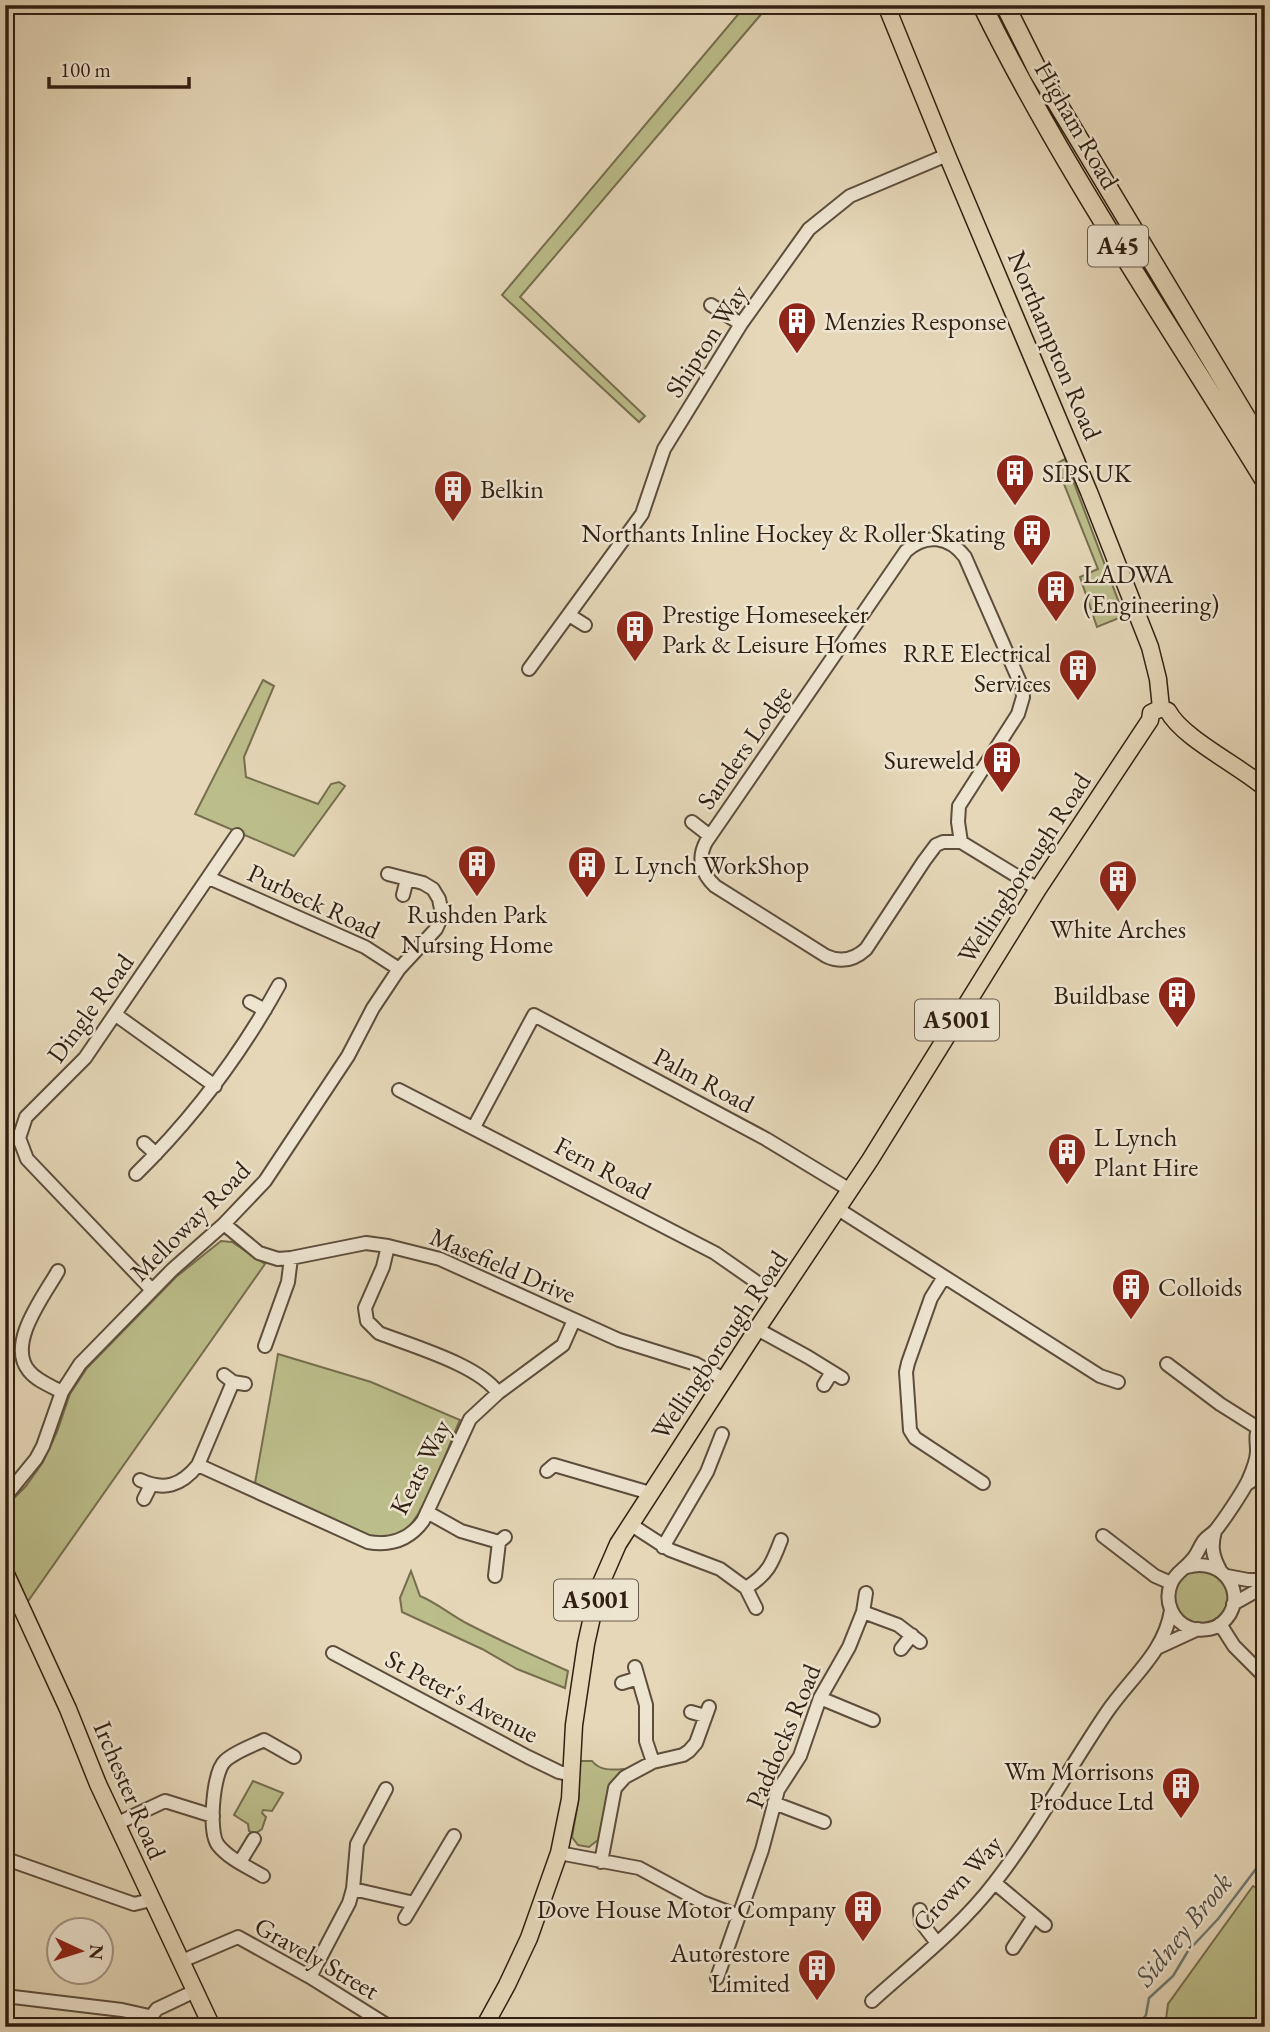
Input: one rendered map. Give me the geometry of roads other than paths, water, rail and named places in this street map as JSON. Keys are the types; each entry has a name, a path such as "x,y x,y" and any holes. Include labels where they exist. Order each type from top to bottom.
{"highway":[{"name":"Higham Road","path":"982,5 1020,83 1265,481"},
{"name":"Higham Road","path":"1005,5 1038,71 1265,449"}],"main road":[{"name":"Northampton Road","path":"886,5 1083,475 1139,618 1154,661 1161,720"},
{"path":"1161,720 1196,739 1265,788"},
{"name":"Wellingborough Road","path":"484,2027 529,1938 559,1853 568,1815 577,1697 598,1590 608,1562 724,1379 850,1191 1106,784 1134,746 1161,720"},
{"name":"Irchester Road","path":"5,1572 10,1591 212,2027"}],"street":[{"name":"Shipton Way","path":"529,669 642,513 664,449 741,324 809,229 850,196 947,155"},
{"path":"711,305 741,324"},
{"name":"Sanders Lodge","path":"929,538 950,542 965,557 1022,687 1023,697 1018,714 959,806 961,842 951,840 936,845 866,949 858,956 838,960 826,956 709,881 701,858 702,849 710,836 906,551 912,545 929,538"},
{"path":"569,615 585,625"},
{"name":"Sanders Lodge","path":"692,822 710,836"},
{"name":"Dingle Road","path":"152,1290 27,1159 20,1143 20,1132 26,1116 85,1058 237,835"},
{"path":"961,842 1038,889"},
{"name":"Melloway Road","path":"5,1496 36,1459 62,1392 80,1364 152,1290 225,1224 265,1181 348,1056 373,1008 399,969 436,929 441,915 439,899 433,889 423,883 388,874"},
{"name":"Purbeck Road","path":"208,878 365,947 399,969"},
{"path":"403,895 407,878"},
{"path":"136,1174 198,1109 279,985"},
{"path":"250,1002 265,1010"},
{"path":"116,1015 215,1086"},
{"name":"Palm Road","path":"474,1126 534,1015 766,1139 850,1191"},
{"name":"Fern Road","path":"399,1090 474,1126 715,1252 778,1297"},
{"path":"144,1143 156,1154"},
{"path":"838,1209 1100,1376 1118,1382"},
{"name":"Masefield Drive","path":"225,1224 259,1253 278,1259 366,1243 388,1245 439,1259 619,1340 696,1364 724,1379"},
{"path":"388,1245 383,1267 365,1308 365,1315 371,1327 379,1333 462,1366 488,1380 498,1393"},
{"path":"265,1346 288,1282 291,1258"},
{"path":"58,1271 23,1335 20,1351 24,1365 32,1375 62,1392"},
{"path":"944,1277 931,1298 908,1363 906,1372 910,1430 915,1438 983,1483"},
{"path":"44,1297 56,1304"},
{"name":"Keats Way","path":"198,1465 368,1542 381,1544 405,1538 416,1531 427,1512 470,1419 498,1393 563,1345 575,1320"},
{"path":"757,1329 837,1376 824,1385"},
{"path":"1167,1364 1220,1404 1261,1425 1255,1442 1261,1453 1246,1484 1187,1567"},
{"path":"144,1499 145,1482 165,1487 180,1483 198,1465 234,1380"},
{"path":"663,1546 711,1474 722,1434"},
{"path":"547,1471 554,1465 650,1493"},
{"path":"1246,1484 1265,1472"},
{"path":"427,1512 461,1531 502,1539 495,1576"},
{"path":"630,1524 663,1546 720,1569 746,1588 756,1608"},
{"path":"1215,1530 1213,1558 1223,1573 1234,1591 1230,1613 1220,1624 1198,1629 1182,1623 1168,1602 1171,1583 1180,1571 1187,1567 1205,1564 1223,1573 1246,1580 1265,1580"},
{"path":"1103,1536 1154,1576 1171,1583"},
{"path":"746,1588 762,1578 771,1567 781,1538"},
{"path":"1233,1604 1265,1586"},
{"name":"Paddocks Road","path":"717,1978 762,1850 774,1803 783,1782 800,1756 820,1698 849,1647 863,1612 866,1593"},
{"name":"Crown Way","path":"872,2001 937,1943 995,1883 1107,1711 1159,1648 1171,1610"},
{"path":"863,1612 890,1621 916,1638 901,1648"},
{"path":"1220,1624 1234,1646 1265,1677"},
{"name":"Crown Way","path":"1159,1648 1198,1629"},
{"name":"St Peter's Avenue","path":"333,1653 528,1757 559,1772 572,1775"},
{"path":"622,1683 637,1673 646,1705 646,1741 653,1762"},
{"path":"820,1698 873,1720"},
{"path":"601,1861 615,1788 625,1777 653,1762 689,1751 696,1743 707,1712 691,1713"},
{"path":"263,1876 227,1854 216,1842 213,1816 216,1776 225,1760 264,1740 294,1757"},
{"path":"310,1977 349,1903 354,1889 358,1844 373,1799 386,1789"},
{"path":"117,1824 165,1801 213,1816"},
{"path":"774,1803 824,1822"},
{"path":"405,1918 449,1856 454,1836"},
{"path":"240,1862 254,1839"},
{"path":"559,1853 639,1868 702,1902 738,1916"},
{"path":"7,1861 134,1904 151,1900"},
{"path":"995,1883 1045,1925"},
{"path":"354,1889 414,1903"},
{"path":"920,1910 921,1922 937,1943"},
{"path":"1013,1948 1034,1916"},
{"name":"Gravely Street","path":"182,1961 238,1937 310,1977 390,2027"},
{"path":"5,1996 122,2010 146,2022 157,2009 195,1991"}],"waterway":[{"name":"Sidney Brook","path":"1137,2027 1146,2015 1149,1998 1173,1976 1188,1951 1218,1919 1265,1857"},
{"path":"1260,1865 1265,1875"}],"place":[{"name":"Menzies Response","path":"797,355"},
{"name":"SIPS UK","path":"1015,507"},
{"name":"Belkin","path":"453,523"},
{"name":"Northants Inline Hockey & Roller Skating","path":"1032,567"},
{"name":"LADWA (Engineering)","path":"1056,623"},
{"name":"Prestige Homeseeker Park & Leisure Homes","path":"635,663"},
{"name":"RRE Electrical Services","path":"1078,702"},
{"name":"Sureweld","path":"1002,794"},
{"name":"Rushden Park Nursing Home","path":"477,898"},
{"name":"L Lynch WorkShop","path":"587,899"},
{"name":"White Arches","path":"1118,913"},
{"name":"Buildbase","path":"1177,1029"},
{"name":"L Lynch Plant Hire","path":"1067,1186"},
{"name":"Colloids","path":"1131,1321"},
{"name":"Wm Morrisons Produce Ltd","path":"1181,1820"},
{"name":"Dove House Motor Company","path":"863,1943"},
{"name":"Autorestore Limited","path":"817,2002"}]}
